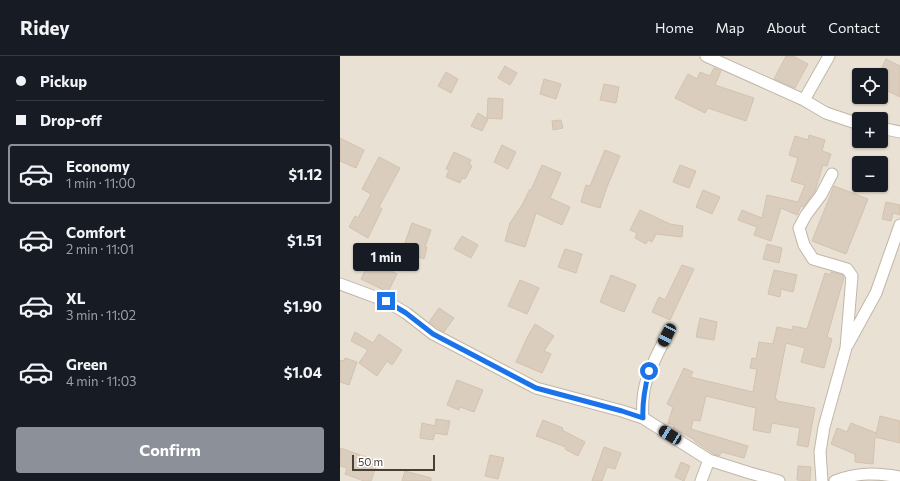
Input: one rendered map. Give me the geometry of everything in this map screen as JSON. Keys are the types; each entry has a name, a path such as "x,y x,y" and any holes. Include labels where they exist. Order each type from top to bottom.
{"street":[{"path":"706,56 804,100 826,113 852,122"},
{"path":"804,100 829,56"},
{"path":"888,129 900,132"},
{"path":"822,481 820,452 824,427 846,348 852,276 847,269 813,258 804,245 799,228 806,215 821,196 832,174"},
{"path":"846,348 876,293 900,225"},
{"path":"340,284 386,301 406,313 433,334 536,388 643,418 710,460 779,481"},
{"path":"643,418 642,408 644,388 649,371 667,335"},
{"path":"701,481 710,460"},
{"path":"835,481 860,474 900,477"}],"shaded area":[{"path":"340,56 900,56 900,481 340,481"}],"building":[{"path":"786,56 793,56 808,64 795,88 774,79"},
{"path":"886,59 900,66 900,97 888,91 888,68 882,68"},
{"path":"505,66 517,73 510,85 498,78"},
{"path":"714,68 721,71 715,85 754,98 746,121 708,108 705,113 675,98 688,74 697,79 700,72 710,76"},
{"path":"446,72 458,79 451,93 438,86"},
{"path":"544,79 561,84 556,99 540,94"},
{"path":"604,84 619,87 616,103 600,100"},
{"path":"488,98 503,99 502,119 487,118"},
{"path":"478,113 488,119 482,131 471,126"},
{"path":"561,120 563,128 553,130 552,121"},
{"path":"809,135 825,140 822,151 831,154 827,166 823,165 815,191 803,207 801,206 797,215 781,208 771,241 754,235 757,227 738,220 742,210 762,218 767,195 798,202 805,185 791,181 798,158 789,155 795,136 808,140"},
{"path":"340,138 364,150 356,168 340,161"},
{"path":"502,145 516,152 508,169 494,162"},
{"path":"605,150 620,156 600,208 581,202 586,185 590,186"},
{"path":"454,152 471,160 469,164 472,166 465,179 462,178 460,183 446,177 449,170 446,169"},
{"path":"379,157 400,168 379,207 382,209 368,238 349,227 355,216 358,218 371,194 362,189"},
{"path":"542,165 561,173 550,198 570,207 562,225 536,213 525,247 505,241 510,223 522,205 530,189 531,190"},
{"path":"680,165 696,171 689,188 673,182"},
{"path":"834,186 868,199 846,254 812,241"},
{"path":"703,190 720,197 712,214 696,207"},
{"path":"886,202 900,205 900,215 893,213 891,221 882,219"},
{"path":"640,210 670,224 683,226 682,237 656,234 652,242 648,240 646,244 635,238 637,233 630,230"},
{"path":"412,223 431,230 425,247 427,247 424,259 402,251"},
{"path":"462,236 478,245 471,258 454,249"},
{"path":"767,244 782,248 779,263 763,259"},
{"path":"565,249 582,254 576,273 558,267"},
{"path":"370,261 397,274 388,292 361,279"},
{"path":"682,265 694,269 670,320 652,312 659,297 665,300"},
{"path":"774,270 797,275 793,292 781,289 780,297 768,294"},
{"path":"831,272 843,275 844,277 827,337 832,339 824,368 801,362 805,348 786,343 775,399 777,399 777,401 815,408 808,447 797,445 800,428 772,423 770,433 753,430 756,408 706,396 700,421 693,420 691,429 748,446 744,458 722,452 719,456 714,454 694,441 695,440 673,428 674,425 668,423 673,407 667,404 684,368 693,372 690,377 753,392 757,369 750,368 752,358 756,359 759,342 773,344 777,327 792,330 793,326 807,329 825,273 830,275"},
{"path":"611,275 636,285 624,312 600,302"},
{"path":"520,280 539,288 527,314 508,306"},
{"path":"439,308 454,318 444,332 429,322"},
{"path":"700,318 717,322 714,340 696,337"},
{"path":"535,324 554,336 544,351 551,354 542,373 516,362"},
{"path":"355,332 373,343 379,334 402,350 392,365 387,361 377,376 359,363 368,350 351,341"},
{"path":"345,358 357,362 349,385 340,382 340,360 344,361"},
{"path":"457,380 483,390 474,412 460,407 459,410 447,405"},
{"path":"880,416 900,421 900,443 875,437 873,464 855,462 855,454 831,444 837,428 847,432 851,423 876,433 876,435"},
{"path":"436,419 450,421 447,435 435,433 433,440 420,438 422,423 435,426"},
{"path":"543,420 563,428 562,430 585,442 578,456 565,449 566,447 536,436"},
{"path":"604,447 621,453 615,469 607,467 602,481 592,481"},
{"path":"340,448 378,461 371,481 364,481 345,474 347,468 340,466"},
{"path":"490,455 504,458 498,479 485,476"},
{"path":"681,462 690,466 684,481 675,477"},
{"path":"798,466 811,467 810,481 797,480"},
{"path":"405,471 431,478 431,481 402,481"}],"route":[{"path":"386,301 406,313 433,334 536,388 643,418 642,408 644,388 649,371"}]}
